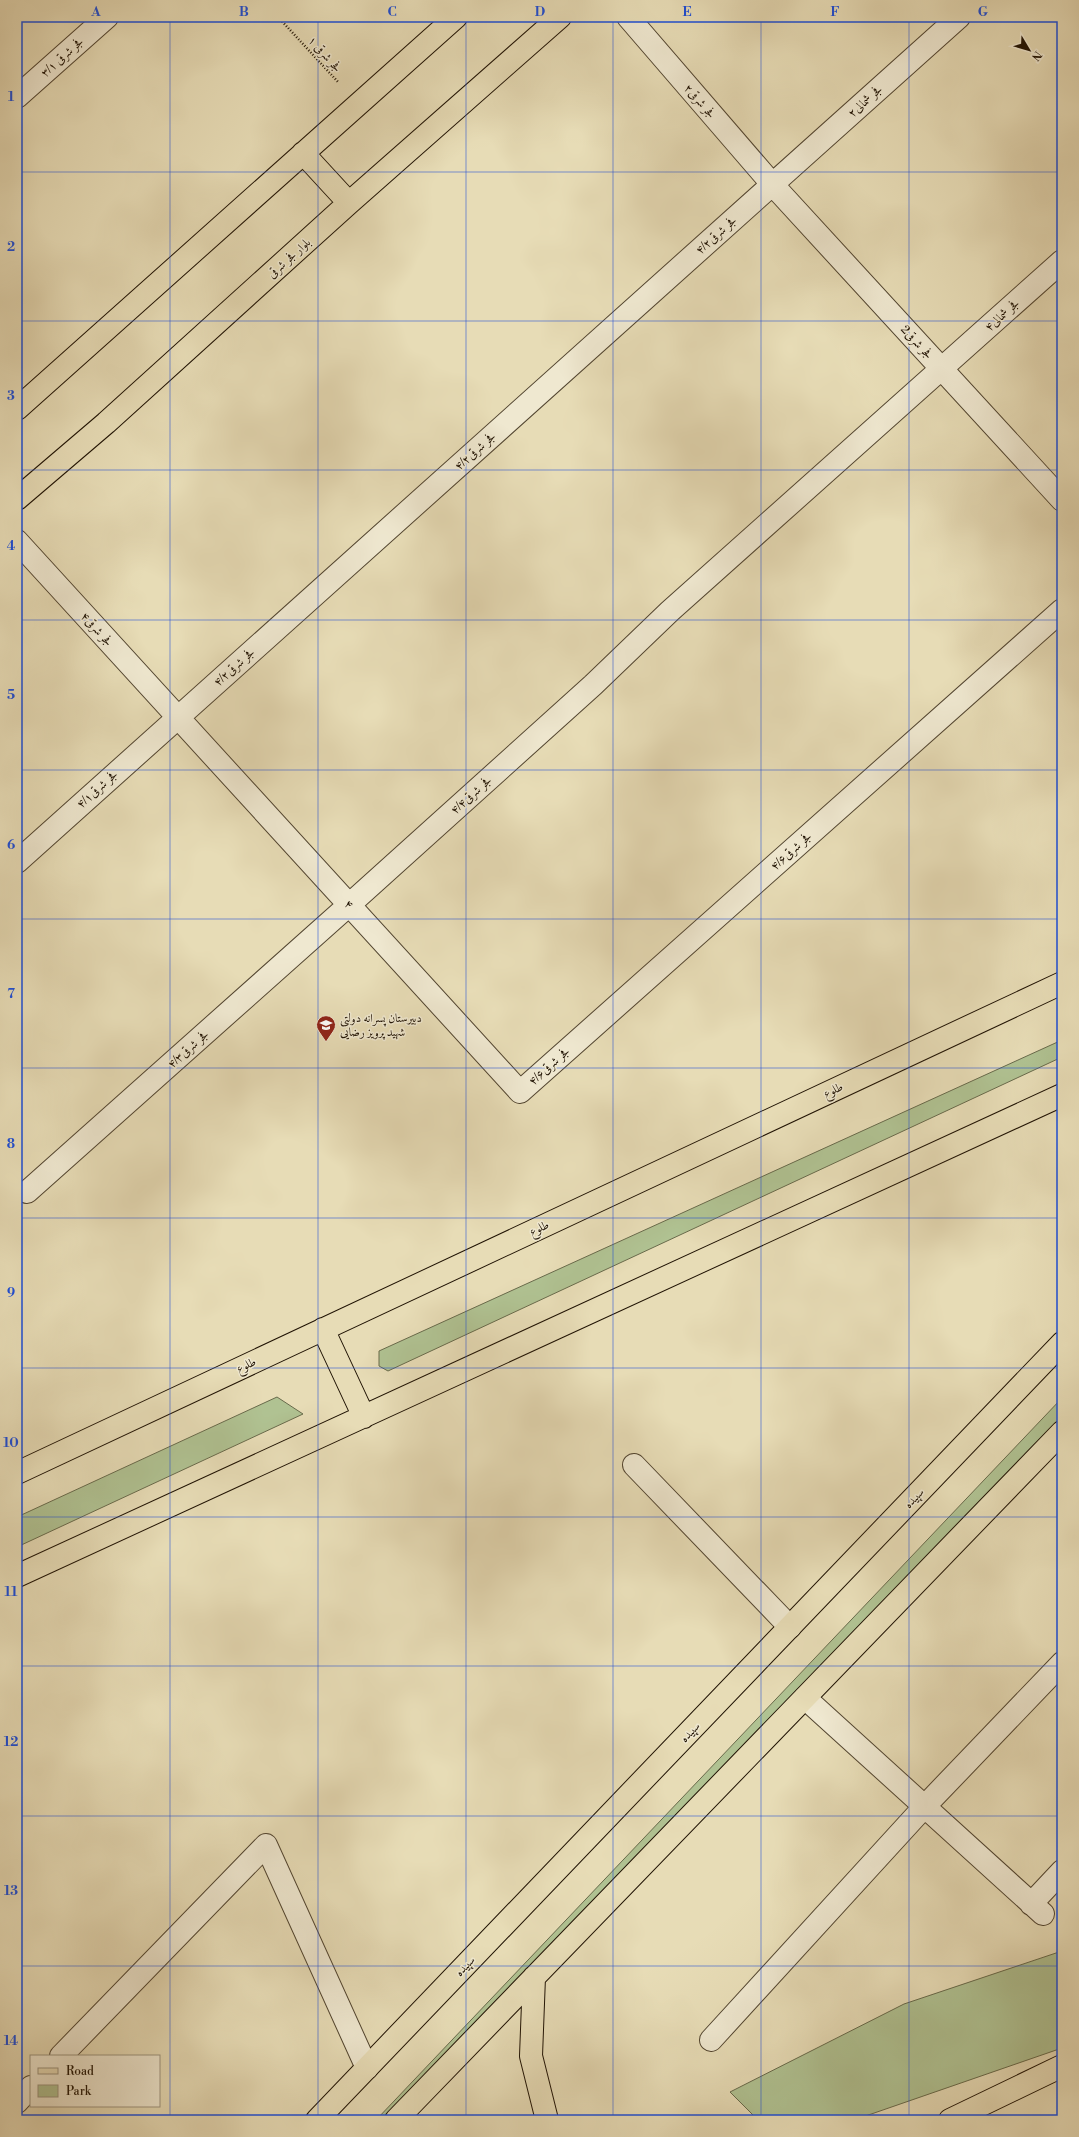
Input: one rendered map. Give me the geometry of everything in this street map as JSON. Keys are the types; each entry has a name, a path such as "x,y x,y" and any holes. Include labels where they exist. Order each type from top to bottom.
{"main road":[{"path":"17,409 456,17"},
{"name":"بلوار فجر شرقی","path":"17,499 106,424 349,204 560,17"},
{"path":"303,153 349,204"},
{"name":"طلوع","path":"17,1473 1062,982"},
{"path":"17,1576 364,1418 1062,1095"},
{"path":"323,1329 364,1418"},
{"name":"سپیده","path":"317,2120 1062,1343"},
{"path":"396,2120 1062,1432"},
{"path":"534,1977 531,2056 547,2120"},
{"path":"950,2120 1062,2066"}],"street":[{"name":"۳/۱ فجر شرقی","path":"17,97 107,17"},
{"name":"فجر شرقی۲","path":"628,17 772,184"},
{"name":"فجر شمالی۲","path":"772,184 959,17"},
{"name":"2فجر شرقی","path":"772,184 1062,500"},
{"name":"فجر شرقی۴/۲","path":"178,717 772,184"},
{"name":"فجر شمالی۴","path":"593,685 670,611 1062,261"},
{"name":"فجر شرقی۴","path":"17,541 178,717"},
{"name":"فجر شرقی۴/۶","path":"520,1092 1062,610"},
{"name":"فجر شرقی۴/۴","path":"349,905 593,685"},
{"name":"فجر شرقی۴/۱","path":"17,862 178,717"},
{"name":"۴","path":"178,717 520,1092"},
{"name":"فجر شرقی۴/۳","path":"27,1192 349,905"},
{"path":"634,1465 790,1627"},
{"path":"710,2040 924,1807 1062,1663"},
{"path":"805,1698 1037,1909 1062,1871"},
{"path":"62,2055 266,1845 367,2068"},
{"path":"17,2102 30,2088"}],"path":[{"name":"۱ فجر شرقی","path":"278,17 358,104"}],"green space":[{"path":"1062,1040 1062,1057 388,1371 379,1366 379,1351"},
{"path":"277,1397 303,1414 17,1547 17,1517"},
{"path":"1062,1398 1062,1416 387,2120 376,2120"},
{"path":"1062,1951 1062,2048 854,2120 758,2120 730,2092 904,2004"}],"place":[{"name":"دبیرستان پسرانه دولتی شهید پرویز رضایی","path":"326,1042"}]}
